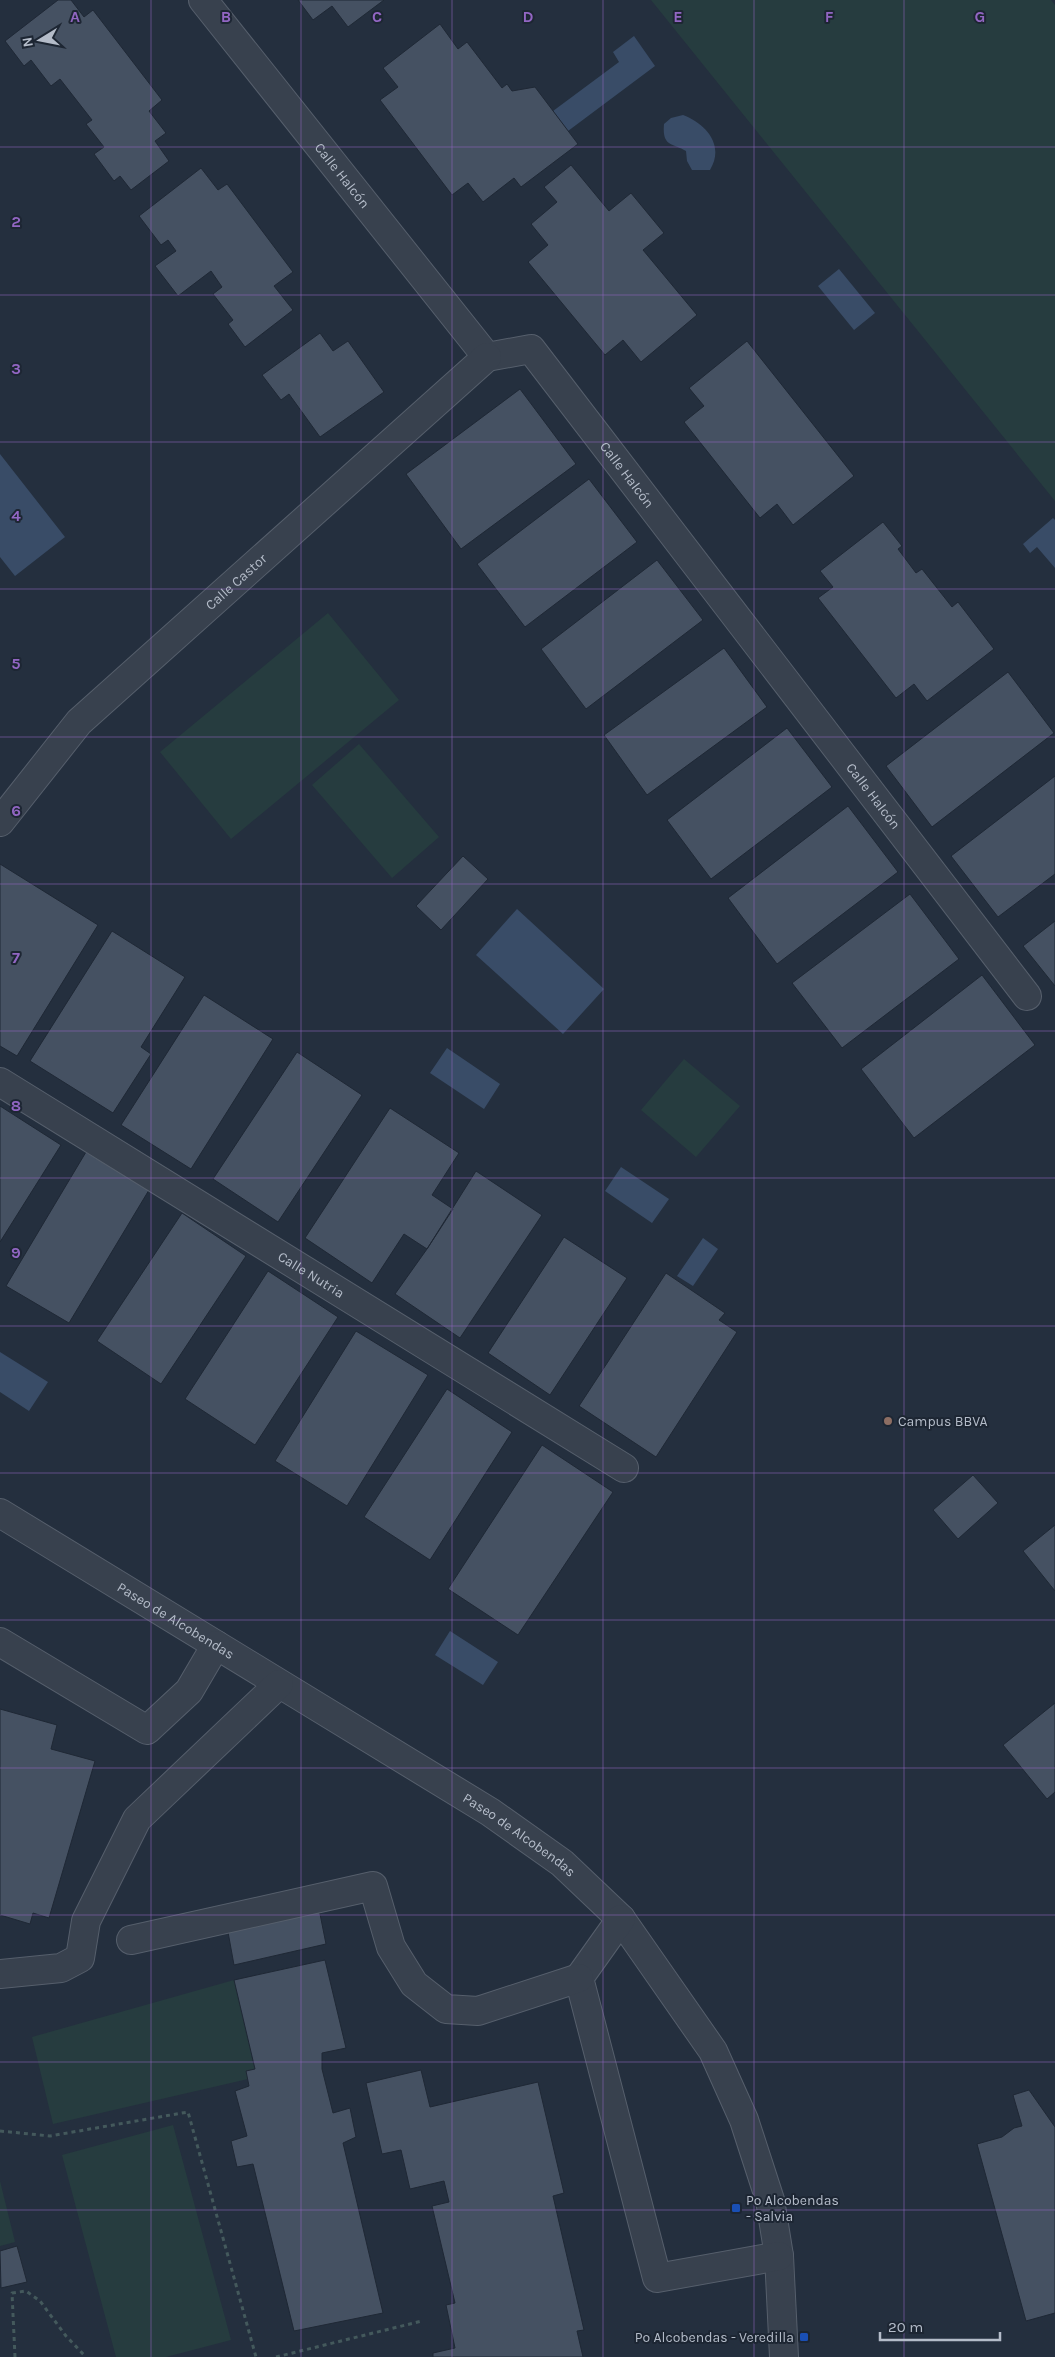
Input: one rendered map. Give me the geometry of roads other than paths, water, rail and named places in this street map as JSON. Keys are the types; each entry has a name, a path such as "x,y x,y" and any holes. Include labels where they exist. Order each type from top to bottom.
{"street":[{"name":"Calle Halcón","path":"203,0 487,357 531,349 1027,996"},
{"name":"Calle Castor","path":"0,822 79,722 487,357"},
{"name":"Calle Nutria","path":"0,1082 624,1468"},
{"name":"Paseo de Alcobendas","path":"0,1513 490,1812 562,1863 621,1919 713,2050 744,2120 770,2200 779,2256 784,2357"},
{"path":"0,1642 147,1730 189,1691 216,1645"},
{"path":"0,1974 61,1968 80,1958 86,1921 137,1819 280,1684"},
{"path":"131,1940 373,1886 392,1947 414,1984 446,2009 478,2011 579,1978 621,1919"},
{"path":"579,1978 657,2278 779,2256"}],"water":[{"path":"634,36 655,66 568,131 553,111 619,62 613,52"},
{"path":"683,115 699,124 711,136 715,152 710,170 692,170 687,161 686,151 666,141 664,124 671,118"},
{"path":"839,269 875,313 854,330 818,286"},
{"path":"0,454 65,537 15,576 0,557"},
{"path":"1053,518 1055,520 1055,568 1037,547 1030,553 1023,544"},
{"path":"517,909 604,989 563,1034 476,955"},
{"path":"447,1048 500,1084 484,1109 430,1073"},
{"path":"621,1167 669,1199 652,1223 605,1191"},
{"path":"703,1238 718,1249 693,1286 677,1276"},
{"path":"0,1352 48,1382 29,1411 0,1392"},
{"path":"450,1631 498,1662 483,1685 435,1655"}],"place":[{"name":"Campus BBVA","path":"888,1421"},
{"name":"Pº Alcobendas - Salvia","path":"736,2208"},
{"name":"Pº Alcobendas - Veredilla","path":"804,2337"}]}
